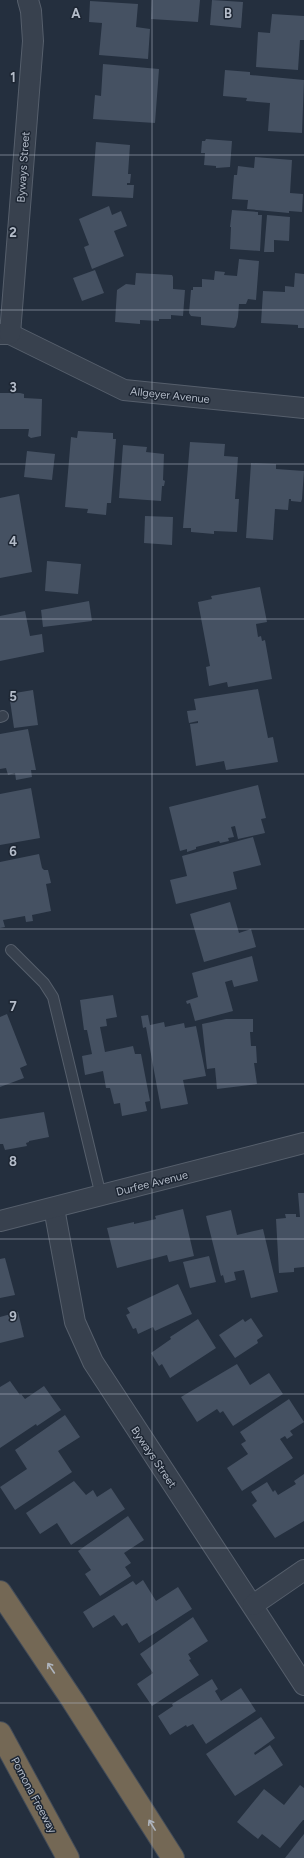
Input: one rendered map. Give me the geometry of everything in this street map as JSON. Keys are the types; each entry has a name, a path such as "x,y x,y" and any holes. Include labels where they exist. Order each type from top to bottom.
{"highway":[{"path":"0,1592 73,1701 173,1858"},
{"name":"Pomona Freeway","path":"0,1733 68,1858"}],"street":[{"name":"Byways Street","path":"5,334 33,41 31,11 28,0"},
{"name":"Allgeyer Avenue","path":"5,334 124,390 304,408"},
{"name":"Durfee Avenue","path":"0,1221 304,1143"},
{"name":"Byways Street","path":"54,1208 75,1322 93,1362 304,1685"},
{"path":"253,1605 304,1570"}],"lane":[{"path":"11,950 44,982 53,997 101,1196"}],"building":[{"path":"152,0 200,0 198,22 151,19"},
{"path":"212,0 243,2 241,28 210,25"},
{"path":"90,1 138,4 136,27 150,29 148,59 99,55 102,23 89,22"},
{"path":"272,14 304,16 304,40 300,40 298,70 256,67 258,32 270,33"},
{"path":"103,64 159,69 155,123 93,119 95,95 101,96"},
{"path":"225,70 250,72 250,75 304,80 302,133 268,131 270,103 246,101 247,98 223,96"},
{"path":"206,139 232,141 230,167 216,168 216,166 204,165 205,153 201,153 202,141 205,141"},
{"path":"96,142 130,145 128,174 131,174 130,183 127,183 127,185 134,185 133,198 92,196"},
{"path":"255,157 292,160 290,193 303,194 302,212 289,211 289,213 247,209 248,200 232,199 234,175 237,175 238,166 254,168"},
{"path":"109,206 112,215 121,211 127,226 114,231 124,256 92,269 84,247 89,245 79,219"},
{"path":"232,210 258,212 258,215 262,215 260,251 230,249"},
{"path":"267,215 290,217 289,241 274,240 274,252 264,252"},
{"path":"239,259 259,261 256,300 248,299 246,304 239,304 238,317 234,328 201,325 201,317 191,316 189,313 191,290 193,290 193,287 202,287 202,279 214,280 215,271 225,272 224,275 237,276"},
{"path":"95,270 104,293 82,301 73,278"},
{"path":"136,273 172,275 173,289 185,290 183,316 171,315 171,319 159,319 159,321 140,320 140,324 115,322 117,290 126,284 135,285"},
{"path":"295,273 304,274 304,328 298,328 298,325 261,323 263,291 285,292 285,286 294,287"},
{"path":"0,393 20,393 24,394 24,398 42,399 41,436 31,438 28,436 29,429 0,429"},
{"path":"78,431 113,433 113,439 116,439 111,503 107,503 106,515 87,513 88,509 65,507 71,437 77,438"},
{"path":"190,442 225,444 224,456 238,457 235,499 239,499 237,532 214,531 214,534 191,532 191,528 183,528"},
{"path":"123,445 147,447 146,452 164,454 163,480 165,481 164,486 162,486 161,501 119,498"},
{"path":"27,451 55,454 52,480 24,477"},
{"path":"251,463 276,464 276,469 304,471 301,502 291,501 291,499 289,499 288,510 275,509 273,540 246,538"},
{"path":"19,494 32,572 0,578 0,498"},
{"path":"145,516 173,517 172,545 144,543"},
{"path":"47,561 81,564 78,594 45,591"},
{"path":"260,587 267,622 256,624 258,637 261,636 262,641 265,640 272,679 228,687 227,682 209,686 206,667 210,666 198,602 212,599 211,596"},
{"path":"89,601 92,621 43,627 41,610"},
{"path":"25,611 30,636 42,634 44,652 0,661 0,616"},
{"path":"258,689 268,738 273,737 278,762 226,770 224,761 196,766 190,724 198,723 198,721 189,723 187,711 196,710 194,699"},
{"path":"33,690 38,725 14,728 9,694"},
{"path":"28,729 36,770 31,770 32,777 16,780 15,773 8,775 6,768 0,769 0,734"},
{"path":"258,785 266,818 261,819 265,833 238,839 235,826 231,827 234,837 228,838 229,841 220,843 219,841 196,847 196,849 187,852 187,849 180,851 169,807"},
{"path":"31,788 40,838 0,845 0,794"},
{"path":"253,837 261,865 233,872 237,889 176,904 170,880 187,876 182,856"},
{"path":"39,854 42,868 44,870 48,870 51,883 46,884 51,911 32,915 33,921 26,922 25,916 3,920 5,927 0,928 0,862"},
{"path":"230,902 239,933 251,929 256,947 204,962 190,914"},
{"path":"252,956 258,981 234,987 232,980 225,982 233,1011 195,1021 190,1003 187,1004 186,1001 198,997 192,973"},
{"path":"113,995 117,1017 106,1019 107,1026 100,1027 105,1052 133,1046 135,1054 141,1054 150,1101 145,1102 147,1111 122,1116 120,1103 114,1104 110,1088 106,1088 103,1071 85,1075 82,1056 92,1054 87,1030 84,1030 80,1000"},
{"path":"7,1014 27,1065 20,1068 24,1078 0,1087 0,1017"},
{"path":"148,1015 150,1025 164,1022 165,1027 184,1023 185,1028 196,1026 206,1076 183,1080 188,1104 161,1109 146,1027 143,1028 141,1016"},
{"path":"226,1019 253,1019 253,1032 250,1032 251,1046 256,1046 257,1063 254,1063 257,1084 217,1089 215,1068 207,1069 202,1024"},
{"path":"44,1112 49,1137 29,1141 26,1143 27,1146 5,1150 3,1144 0,1144 0,1119"},
{"path":"298,1193 304,1193 304,1267 294,1268 294,1272 279,1273 276,1219 286,1218 285,1214 296,1214 296,1217 300,1217"},
{"path":"183,1209 194,1256 169,1262 167,1255 117,1268 107,1228 156,1219 155,1216"},
{"path":"231,1210 237,1235 263,1229 278,1292 251,1298 244,1270 234,1272 236,1280 225,1283 223,1275 221,1276 206,1216"},
{"path":"209,1256 216,1282 190,1288 183,1262"},
{"path":"5,1258 15,1295 0,1298 0,1259"},
{"path":"178,1284 192,1314 155,1331 153,1327 138,1334 136,1328 133,1329 126,1315 130,1313 127,1308"},
{"path":"18,1312 24,1337 0,1343 0,1317"},
{"path":"251,1318 263,1336 257,1340 258,1343 235,1358 219,1335 243,1319 245,1322"},
{"path":"198,1319 216,1348 170,1378 162,1364 159,1366 151,1353 171,1339 170,1337"},
{"path":"237,1364 250,1385 269,1373 283,1394 233,1426 223,1411 220,1413 217,1409 197,1422 181,1397"},
{"path":"10,1381 20,1395 21,1394 25,1399 44,1386 61,1410 37,1426 36,1424 0,1448 0,1387"},
{"path":"289,1399 304,1422 290,1431 293,1435 287,1439 285,1436 280,1439 293,1458 242,1491 227,1468 248,1454 241,1444 246,1441 240,1432"},
{"path":"65,1415 80,1437 58,1451 72,1472 15,1510 0,1487 27,1469 15,1450"},
{"path":"304,1474 304,1521 275,1538 252,1505 257,1501 251,1492 267,1482 273,1492 275,1490 278,1495 296,1484 294,1481"},
{"path":"74,1481 86,1495 93,1490 97,1497 111,1488 125,1509 71,1545 57,1523 40,1534 26,1513"},
{"path":"128,1516 144,1540 124,1553 131,1563 125,1567 131,1576 100,1596 85,1574 91,1570 78,1551"},
{"path":"143,1580 156,1601 178,1587 192,1609 139,1643 127,1623 122,1626 114,1615 93,1628 83,1612 133,1581 136,1585"},
{"path":"193,1617 208,1641 188,1654 191,1659 189,1660 199,1675 152,1706 137,1684 153,1673 140,1654"},
{"path":"212,1679 218,1689 215,1691 221,1701 241,1688 256,1711 206,1744 193,1724 187,1727 186,1725 170,1735 158,1716 173,1706 172,1704"},
{"path":"261,1717 275,1738 254,1753 255,1755 270,1745 283,1765 235,1796 206,1754"},
{"path":"300,1785 304,1788 304,1820 280,1848 262,1834 258,1839 237,1822 264,1789 284,1805"},
{"path":"304,1834 304,1858 285,1858"}]}
